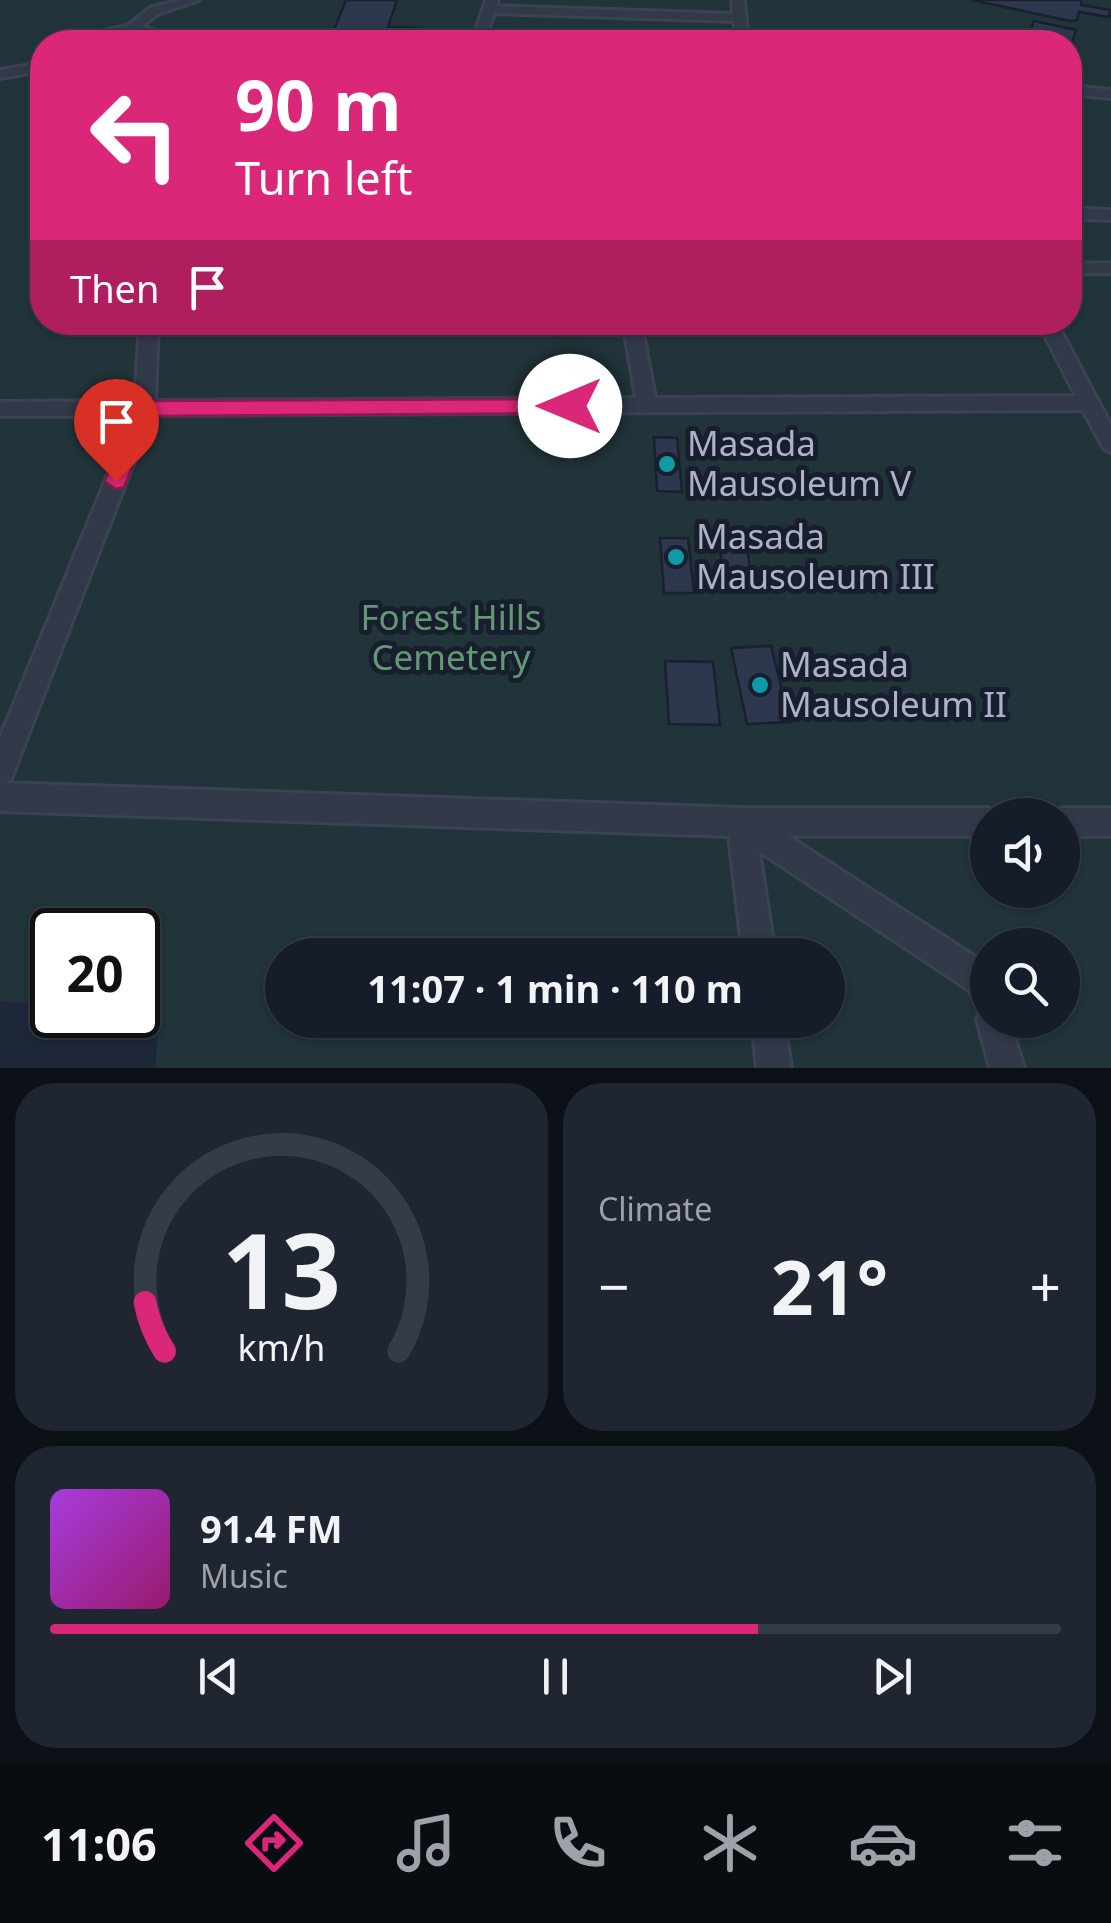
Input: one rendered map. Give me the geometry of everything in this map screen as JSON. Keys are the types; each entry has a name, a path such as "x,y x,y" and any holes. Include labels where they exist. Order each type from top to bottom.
{"lane":[{"path":"131,29 154,11 193,0"},
{"path":"738,0 741,30"},
{"path":"482,30 491,4 740,18"},
{"path":"123,30 136,30"},
{"path":"0,74 30,69"},
{"path":"1082,91 1111,94"},
{"path":"1082,215 1111,216"},
{"path":"1082,269 1111,268"},
{"path":"0,771 145,408 148,335"},
{"path":"634,335 647,406"},
{"path":"1054,335 1111,444"},
{"path":"0,410 1090,403"},
{"path":"0,798 742,822 970,822"},
{"path":"742,822 757,938"},
{"path":"742,822 970,972"},
{"path":"1080,822 1111,822"},
{"path":"770,1038 774,1068"},
{"path":"998,1038 1007,1068"}],"green space":[{"name":"Forest Hills Cemetery","path":"0,0 1111,0 1111,1068 155,1068 160,1038 160,908 30,908 30,1003 0,1001"}],"building":[{"path":"346,0 397,0 388,27 416,28 415,30 334,30"},
{"path":"972,0 1082,0 1081,5 1110,10 1109,17 1079,12 1077,20 1070,21"},
{"path":"1034,21 1076,30 1030,30"},
{"name":"Masada Mausoleum V","path":"654,437 677,438 682,492 657,491"},
{"path":"718,535 745,535 754,593 726,592"},
{"name":"Masada Mausoleum III","path":"660,538 688,538 694,593 664,593"},
{"name":"Masada Mausoleum II","path":"771,646 790,722 747,724 731,648"},
{"path":"665,661 713,662 720,725 669,724"}],"place":[{"name":"Masada Mausoleum V","path":"667,464"},
{"name":"Masada Mausoleum III","path":"676,557"},
{"name":"Masada Mausoleum II","path":"760,685"}],"route":[{"path":"116,481 145,408 570,406"}]}
